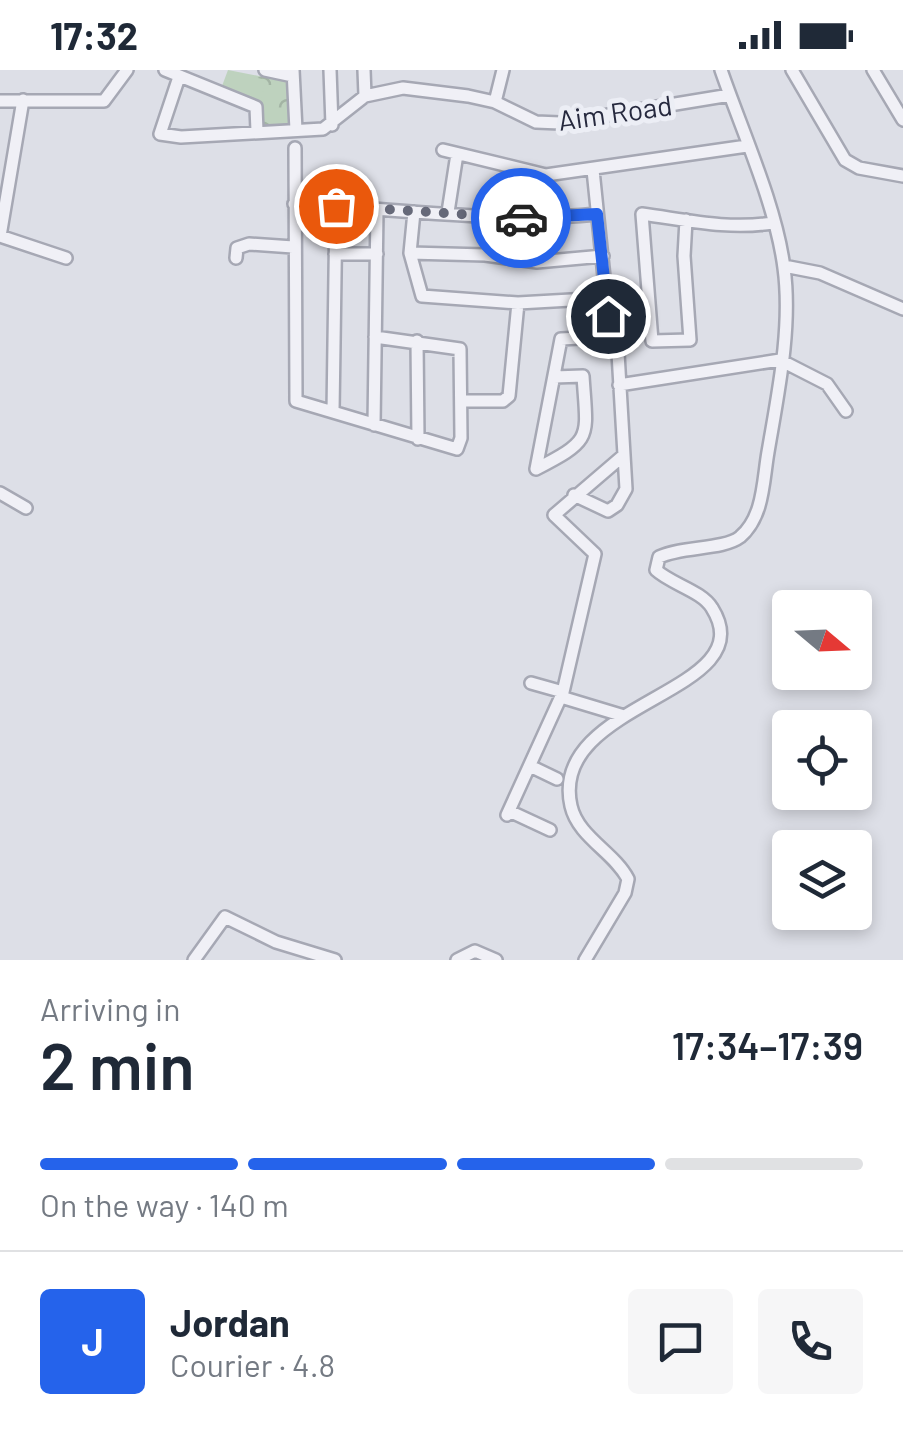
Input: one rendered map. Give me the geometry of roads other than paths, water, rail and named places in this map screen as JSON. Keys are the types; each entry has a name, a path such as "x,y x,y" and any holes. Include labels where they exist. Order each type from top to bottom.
{"street":[{"path":"0,101 104,101 127,70"},
{"path":"165,70 256,107 257,131"},
{"path":"265,70 292,73 296,130"},
{"path":"330,70 332,124"},
{"path":"179,78 160,134 181,137 332,124 365,96 364,70"},
{"path":"495,102 504,70"},
{"path":"585,960 624,893 628,879 578,823 570,788 583,748 595,733 676,690 718,644 710,605 656,570 659,557 678,547 731,542 757,516 786,310 784,266 721,70"},
{"path":"792,70 845,160 859,168 903,176"},
{"path":"873,70 903,120"},
{"name":"Aim Road","path":"365,96 428,87 495,102 536,122 560,122 730,94"},
{"path":"23,100 0,236 66,258"},
{"path":"443,150 536,174 592,170 747,146"},
{"path":"295,148 296,401 457,450 462,400 460,348 375,336"},
{"path":"448,212 457,154"},
{"path":"592,170 608,316"},
{"path":"294,204 533,220 597,214"},
{"path":"333,412 336,206"},
{"path":"374,426 377,210"},
{"path":"414,212 410,254 422,296 518,303 606,298"},
{"path":"686,220 684,256 690,340 652,341 642,214 686,220 740,228 772,223"},
{"path":"236,258 237,248 249,244 293,246"},
{"path":"336,254 377,254"},
{"path":"410,254 485,254 537,262 603,256"},
{"path":"784,266 820,273 903,309"},
{"path":"462,400 503,401 509,396 518,303"},
{"path":"554,376 583,376 587,432 576,446 536,469 554,376 562,339 616,336 626,490 614,509 574,495"},
{"path":"417,341 418,438"},
{"path":"619,385 780,360 827,384 846,411"},
{"path":"550,830 508,813 562,694 595,554 556,520 558,509 624,455"},
{"path":"0,493 26,508"},
{"path":"532,683 624,716"},
{"path":"530,766 558,779"},
{"path":"194,960 226,918 276,942 335,960"},
{"path":"457,960 475,951 496,960"}]}
